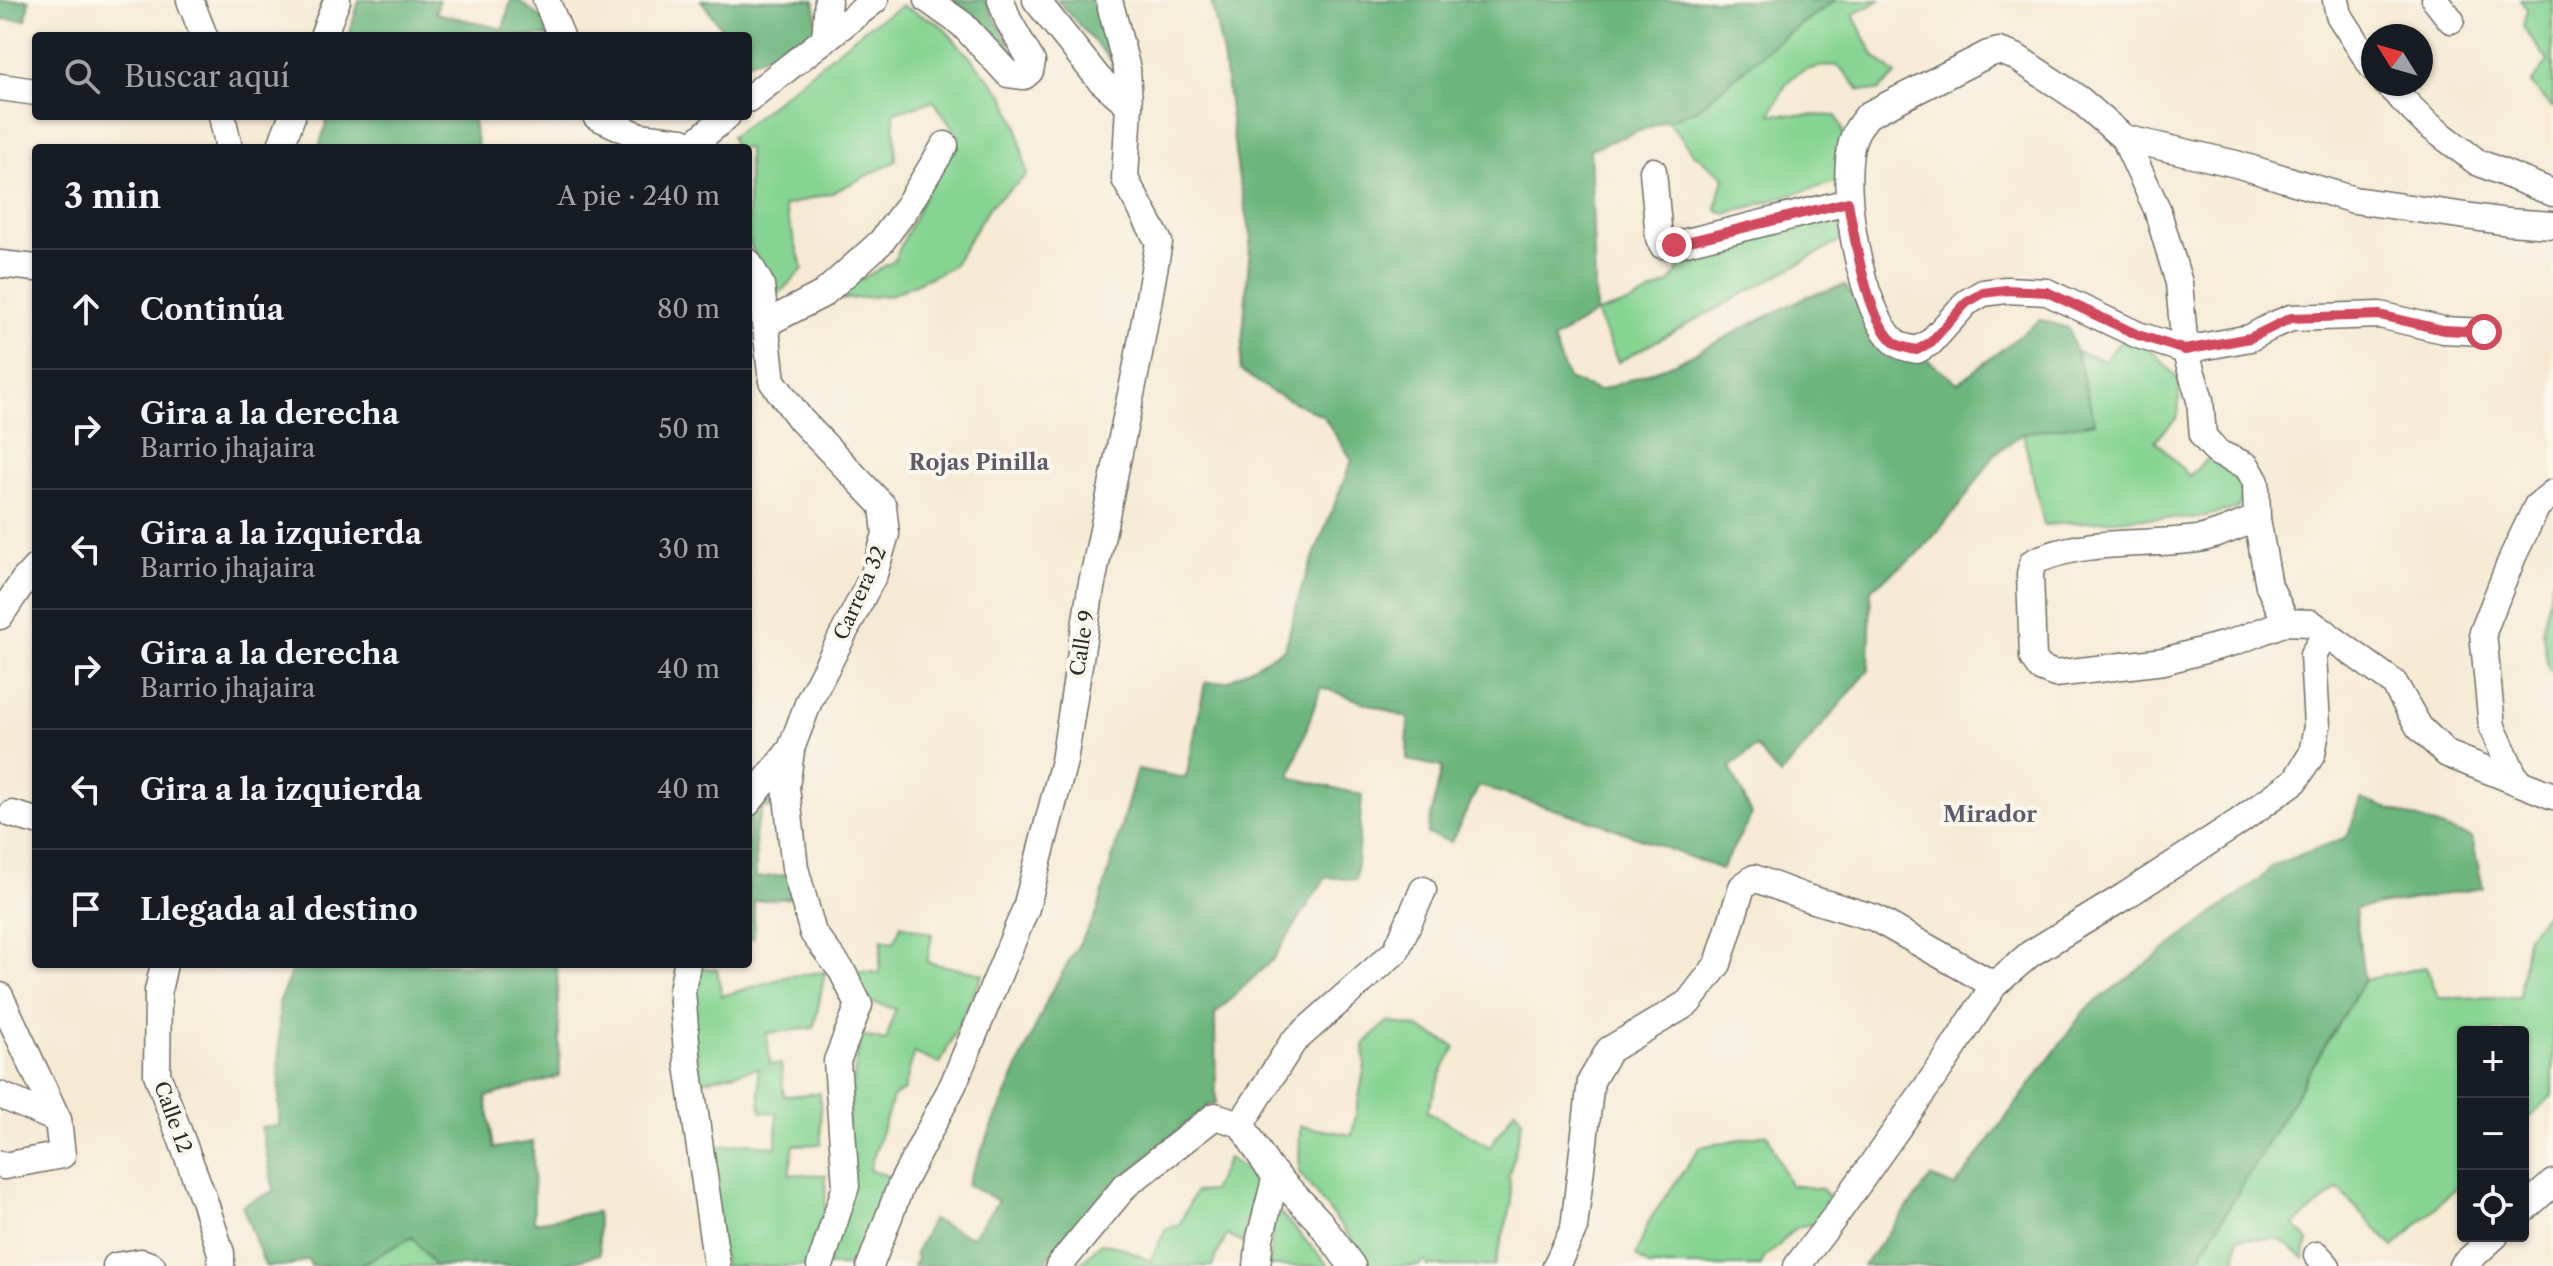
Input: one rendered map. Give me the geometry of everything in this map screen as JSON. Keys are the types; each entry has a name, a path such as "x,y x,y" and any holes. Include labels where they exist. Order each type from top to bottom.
{"street":[{"path":"190,0 202,32"},
{"path":"325,32 337,0"},
{"path":"546,0 559,32"},
{"path":"825,39 828,0"},
{"path":"752,96 875,0"},
{"path":"928,0 962,24 1008,74 1024,76 1030,71 1032,62 1008,20 1001,0"},
{"path":"1036,0 1099,79 1129,105"},
{"name":"Calle 9","path":"870,1266 901,1185 953,1085 1026,908 1064,761 1091,588 1159,242 1125,179 1129,105 1127,69 1109,0"},
{"path":"2336,0 2339,15 2361,49"},
{"path":"2286,622 2269,586 2257,519 2256,482 2247,466 2218,453 2203,436 2200,400 2185,350 2179,283 2157,209 2124,138 2079,99 2016,57 1999,51 1868,115 1856,130 1850,149 1848,202 1859,259 1876,317 1896,344 1917,350 1931,342 1966,303 1983,293 2006,290 2047,292 2138,335 2185,350 2250,338 2291,318 2380,315 2443,330 2484,332"},
{"path":"0,87 32,91"},
{"path":"2399,96 2426,123 2477,162 2553,193"},
{"path":"223,120 228,144"},
{"path":"282,144 290,120"},
{"path":"605,120 639,136 687,144"},
{"path":"695,144 722,120"},
{"path":"2124,138 2236,164 2354,200 2508,222 2553,225"},
{"path":"765,324 823,294 881,242 905,210 945,145"},
{"path":"1653,171 1662,245 1674,245 1848,202"},
{"path":"0,264 32,268"},
{"name":"Carrera 32","path":"752,269 761,285 772,381 801,420 883,506 886,534 874,574 809,701 791,749 752,798"},
{"path":"2517,782 2492,727 2483,632 2537,506 2553,493"},
{"path":"2257,519 2201,539 2119,542 2047,556 2033,562 2030,574 2033,658 2040,668 2055,674 2164,661 2234,642 2286,622 2311,623 2394,683 2419,727 2447,754 2553,796"},
{"path":"0,616 32,572"},
{"path":"1797,1266 1945,1061 1994,985 2030,954 2137,888 2295,781 2312,754 2317,726 2313,655 2326,633"},
{"path":"791,749 786,787 795,868 813,933 842,971 859,1005 837,1061 846,1186 820,1266"},
{"path":"1556,1266 1574,1228 1591,1081 1609,1050 1688,1003 1718,964 1742,887 1754,878 1875,918 1994,985"},
{"path":"1241,1124 1293,1042 1396,951 1423,890"},
{"name":"Calle 12","path":"163,968 158,991 157,1074 204,1200 221,1253 221,1266"},
{"path":"686,968 682,991 688,1065 717,1266"},
{"path":"0,996 58,1120 62,1155 0,1164"},
{"path":"0,1095 58,1120"},
{"path":"1059,1266 1126,1185 1215,1116 1241,1124 1276,1176 1319,1221 1352,1266"},
{"path":"1257,1266 1260,1238 1276,1176"},
{"path":"2529,1205 2553,1183"},
{"path":"2462,1266 2488,1242"},
{"path":"116,1266 141,1262 152,1266"}],"green space":[{"path":"0,0 29,0 26,20 0,19"},
{"path":"359,0 439,0 436,13 503,29 511,0 518,0 547,22 547,32 350,32"},
{"path":"701,0 814,0 818,29 786,49 752,61 752,32 724,32"},
{"path":"951,0 985,0 1012,49 1009,65 974,15"},
{"path":"1057,0 1095,0 1116,66"},
{"path":"1211,0 1836,0 1785,35 1696,110 1590,149 1596,313 1553,340 1568,379 1599,391 1675,363 1805,297 1845,285 1885,347 1928,360 1958,383 2040,320 2069,328 2095,422 2023,433 1995,454 1958,508 1918,554 1871,589 1869,670 1780,776 1756,747 1730,767 1752,815 1721,869 1605,825 1479,786 1451,842 1427,834 1442,767 1407,760 1408,718 1321,687 1290,777 1362,795 1356,880 1326,877 1274,958 1215,1014 1216,1103 1207,1106 1120,1181 1079,1221 1042,1266 913,1266 917,1258 915,1253 932,1220 972,1237 998,1201 967,1184 1049,996 1097,913 1137,769 1186,778 1205,683 1228,681 1285,648 1302,586 1352,460 1323,416 1272,392 1240,370 1251,234 1238,174 1223,55"},
{"path":"1836,0 1880,0 1853,15 1875,57 1896,75 1878,91 1860,90 1838,65 1811,69 1788,82 1771,114 1836,116 1842,127 1850,178 1725,214 1716,209 1724,177 1693,153 1667,120"},
{"path":"2520,0 2553,0 2553,108 2531,84 2548,61 2523,27 2527,9"},
{"path":"902,6 940,24 1004,95 1017,125 1027,175 990,206 952,267 891,295 836,300 843,289 894,261 936,170 959,138 934,101 894,112 896,161 832,193 784,206 803,269 774,299 752,248 752,144 734,144 731,137 867,27"},
{"path":"327,120 473,120 477,144 320,144"},
{"path":"1838,216 1843,240 1618,362 1596,313 1630,303 1670,283 1682,264 1708,248"},
{"path":"2127,334 2142,339 2180,381 2178,417 2155,440 2189,476 2213,454 2229,465 2243,495 2238,508 2193,519 2141,518 2044,525 2023,433 2095,422 2076,351 2105,360"},
{"path":"2553,579 2553,672 2548,669 2542,629"},
{"path":"785,764 781,810 763,807 755,832 756,878 790,874 790,898 754,901 752,939 752,804"},
{"path":"2361,799 2472,838 2483,888 2355,909 2364,980 2194,1266 1863,1266 1931,1177 1955,1187 2085,1010 2262,877 2273,865 2347,837"},
{"path":"2553,905 2553,1095 2529,1117 2529,1026 2457,1026 2457,1187 2394,1247 2338,1189 2294,1225 2308,1241 2304,1258 2279,1239 2238,1238 2235,1266 2194,1266 2364,980 2426,967 2439,998 2519,997 2527,936"},
{"path":"901,925 932,934 927,962 983,974 940,1064 914,1053 904,1090 893,1097 869,1170 895,1178 864,1266 827,1266 860,1035 886,1041 895,1009 860,999 850,970 879,973 882,939 894,942"},
{"path":"292,968 557,968 560,1076 486,1097 494,1148 533,1142 534,1222 597,1212 600,1254 565,1266 435,1266 412,1237 358,1266 311,1266 308,1259 290,1266 265,1266 242,1205 274,1191 261,1127 279,1126 279,1003"},
{"path":"694,968 717,969 722,996 789,976 825,972 814,1028 767,1033 770,1064 781,1064 784,1096 820,1093 821,1144 794,1145 789,1174 826,1175 825,1208 813,1266 724,1266 713,1187 717,1147 747,1143 776,1147 777,1113 761,1112 758,1068 701,1081 687,990"},
{"path":"1387,1022 1417,1027 1456,1047 1443,1069 1427,1111 1490,1147 1515,1109 1522,1120 1509,1176 1512,1204 1494,1266 1428,1266 1425,1261 1418,1266 1372,1266 1299,1172 1300,1126 1352,1135 1365,1065 1364,1044"},
{"path":"1767,1134 1790,1185 1822,1189 1828,1196 1818,1224 1795,1228 1765,1257 1761,1266 1649,1266 1636,1256 1649,1221 1700,1147"},
{"path":"1228,1158 1242,1166 1254,1180 1250,1223 1254,1249 1227,1235 1212,1266 1078,1266 1101,1243 1123,1248 1150,1261 1166,1228 1179,1225 1195,1192 1212,1191"},
{"path":"1275,1207 1329,1266 1269,1266"},
{"path":"412,1237 435,1266 358,1266"}],"district":[{"name":"Rojas Pinilla","path":"979,462"},
{"name":"Mirador","path":"1990,814"}],"route":[{"path":"1674,245 1848,202 1859,259 1876,317 1896,344 1917,350 1931,342 1966,303 1983,293 2006,290 2047,292 2138,335 2185,350 2250,338 2291,318 2380,315 2443,330 2484,332"}]}
